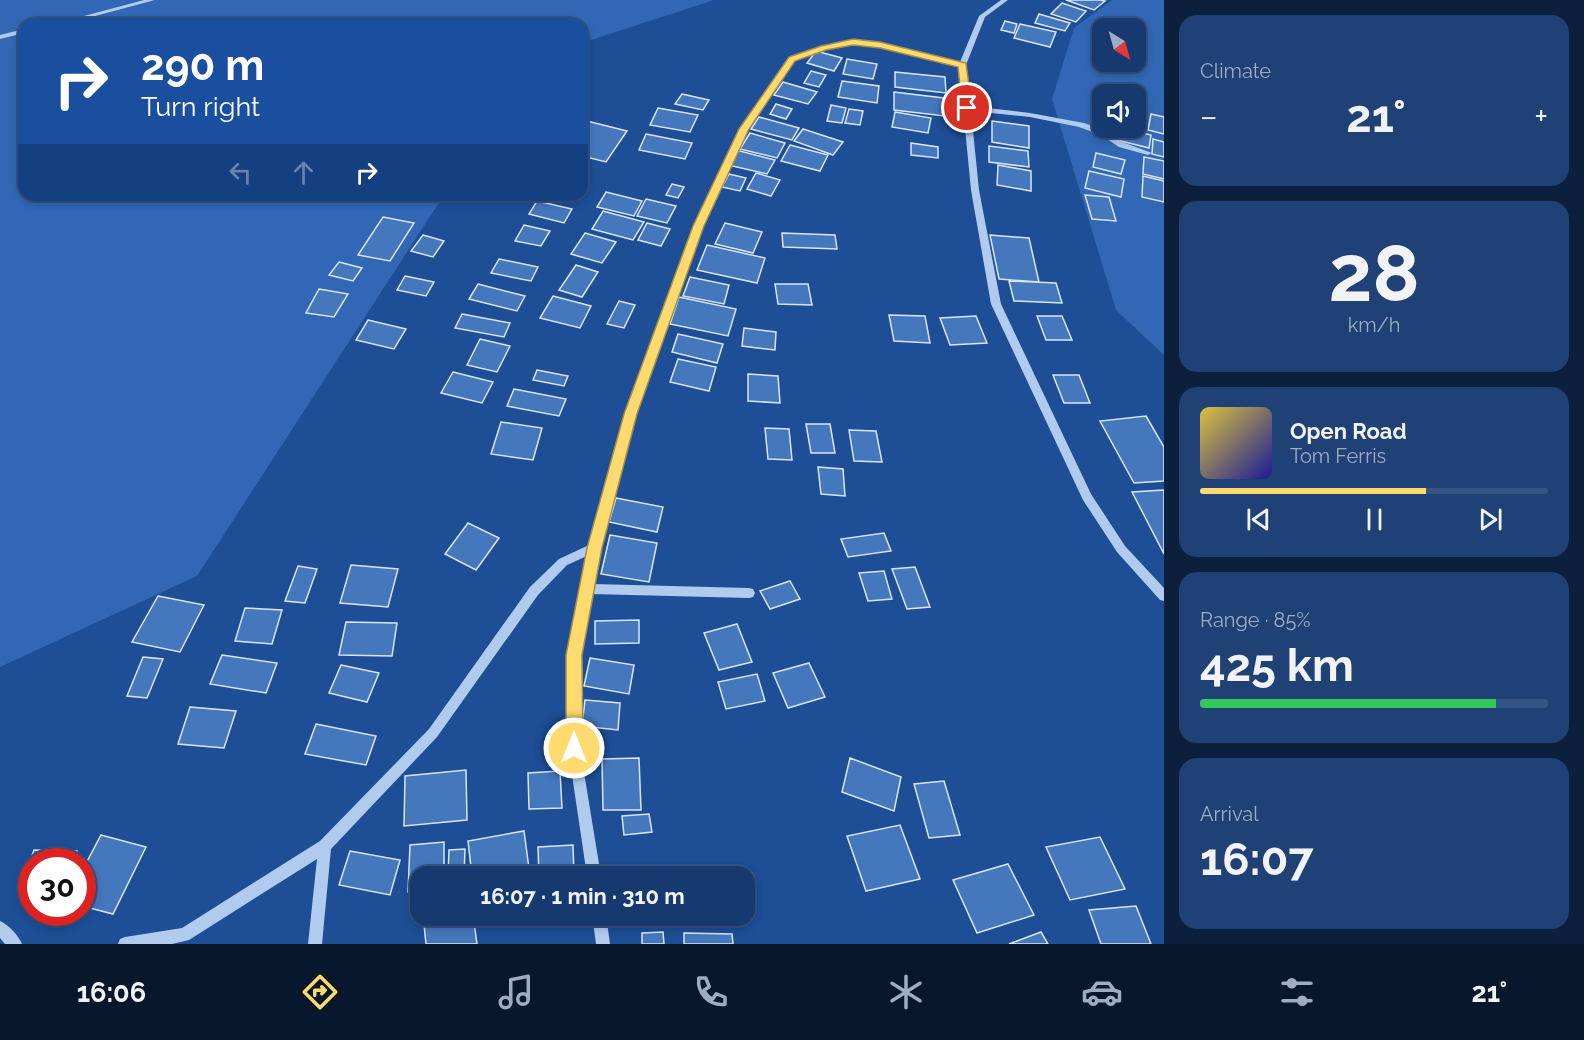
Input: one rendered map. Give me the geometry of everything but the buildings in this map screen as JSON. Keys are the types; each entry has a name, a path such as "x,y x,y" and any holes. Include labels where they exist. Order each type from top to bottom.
{"street":[{"path":"81,18 152,0"},
{"path":"1005,0 982,16 962,65 975,190 996,303 1087,497 1121,549 1162,591"},
{"path":"0,37 18,32"},
{"path":"592,866 574,748 574,655 594,548 631,414 698,226 744,129 792,59 824,48 853,42 880,45 962,65"},
{"path":"967,108 1030,115 1081,125 1104,133 1122,145 1149,153"},
{"path":"125,944 184,935 325,846 433,733 534,591 563,562 594,548"},
{"path":"586,589 749,593"},
{"path":"315,944 325,846"},
{"path":"601,926 603,944"},
{"path":"0,928 15,944"}],"shaded area":[{"path":"0,0 714,0 588,41 588,18 18,18 18,201 440,201 197,576 0,667"},
{"path":"1112,0 1164,0 1164,355 1116,310 1052,99 1074,28"}],"route":[{"path":"574,748 574,655 594,548 631,414 698,226 744,129 792,59 824,48 853,42 880,45 962,65 967,108"}]}
